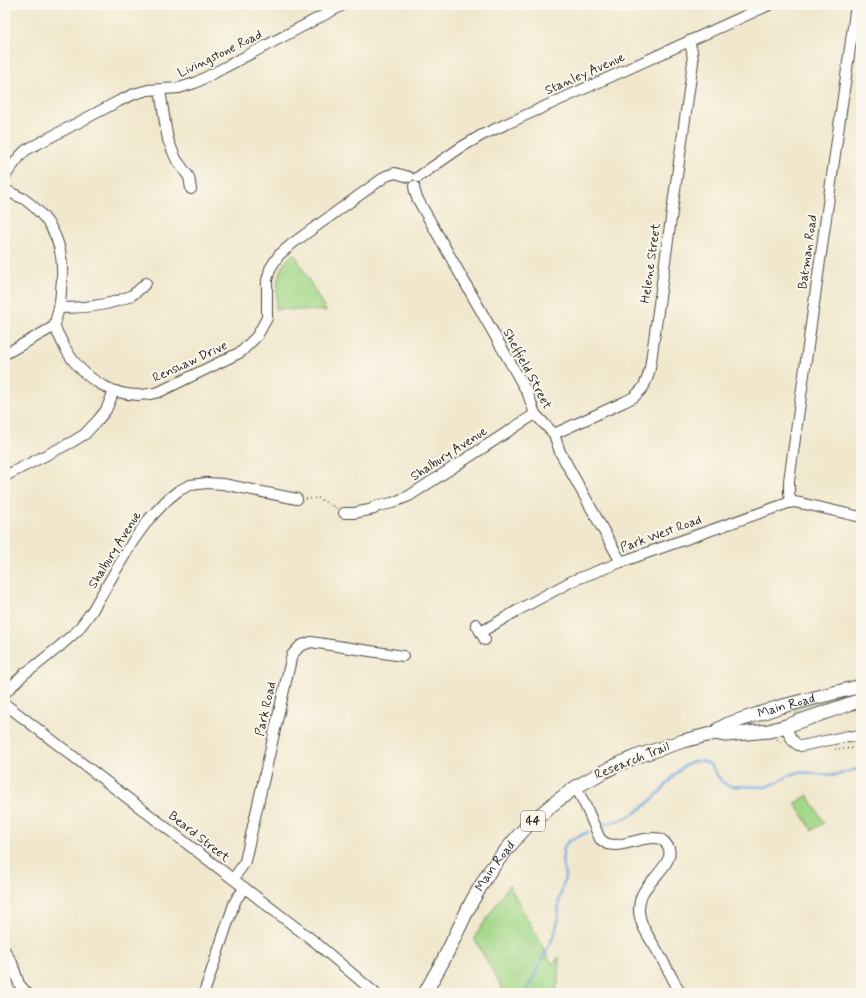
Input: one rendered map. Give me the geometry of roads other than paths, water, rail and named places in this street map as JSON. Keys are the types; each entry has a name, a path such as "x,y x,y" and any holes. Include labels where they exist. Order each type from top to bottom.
{"main road":[{"name":"Main Road","path":"715,733 728,724 779,707 861,686"},
{"name":"Main Road","path":"425,993 489,872 529,824 576,787 635,757 683,741 715,733 726,735 769,731 861,700"},
{"path":"779,707 786,726"}],"street":[{"name":"Livingstone Road","path":"5,176 26,150 127,97 141,92 179,88 195,83 343,5"},
{"name":"Stanley Avenue","path":"414,180 482,134 769,5"},
{"name":"Batman Road","path":"791,502 789,494 789,481 856,5"},
{"name":"Helene Street","path":"554,434 629,400 638,394 646,381 650,368 693,62 689,41"},
{"path":"160,90 168,140 176,159 189,177 191,189"},
{"name":"Renshaw Drive","path":"55,326 71,359 100,384 123,394 148,395 159,392 242,352 257,336 267,318 267,288 269,273 279,254 386,176 395,173 414,180"},
{"name":"Sheffield Street","path":"414,180 417,198 528,394 535,414 554,434 560,452 621,562"},
{"path":"5,190 23,199 44,216 52,229 61,255 63,270 59,308 55,326 5,354"},
{"path":"59,308 88,307 116,302 133,294 146,283"},
{"path":"5,476 85,434 106,410 114,391"},
{"name":"Shalbury Avenue","path":"344,513 392,503 409,496 535,414"},
{"name":"Shalbury Avenue","path":"5,693 25,673 78,630 92,611 149,519 178,491 190,485 207,483 223,484 298,499"},
{"name":"Park West Road","path":"481,632 564,585 621,562 791,502 861,517"},
{"name":"Park Road","path":"233,879 244,861 292,655 300,646 311,642 403,656"},
{"name":"Beard Street","path":"5,704 315,942 375,993"},
{"path":"786,726 794,742 798,746 848,736 861,737"},
{"path":"576,787 598,835 603,842 615,846 658,838 664,841 669,848 670,854 666,864 646,888 641,897 639,913 644,928 680,993"},
{"path":"204,993 234,904 245,888"},
{"path":"5,952 12,964 19,984 27,993"}],"waterway":[{"path":"603,825 623,819 635,813 658,794 678,771 689,763 695,761 707,763 711,766 722,782 731,786 765,787 800,772 836,775 861,768"},
{"path":"526,993 555,933 558,920 559,900 565,878 562,861 565,845 569,841 588,832"}]}
